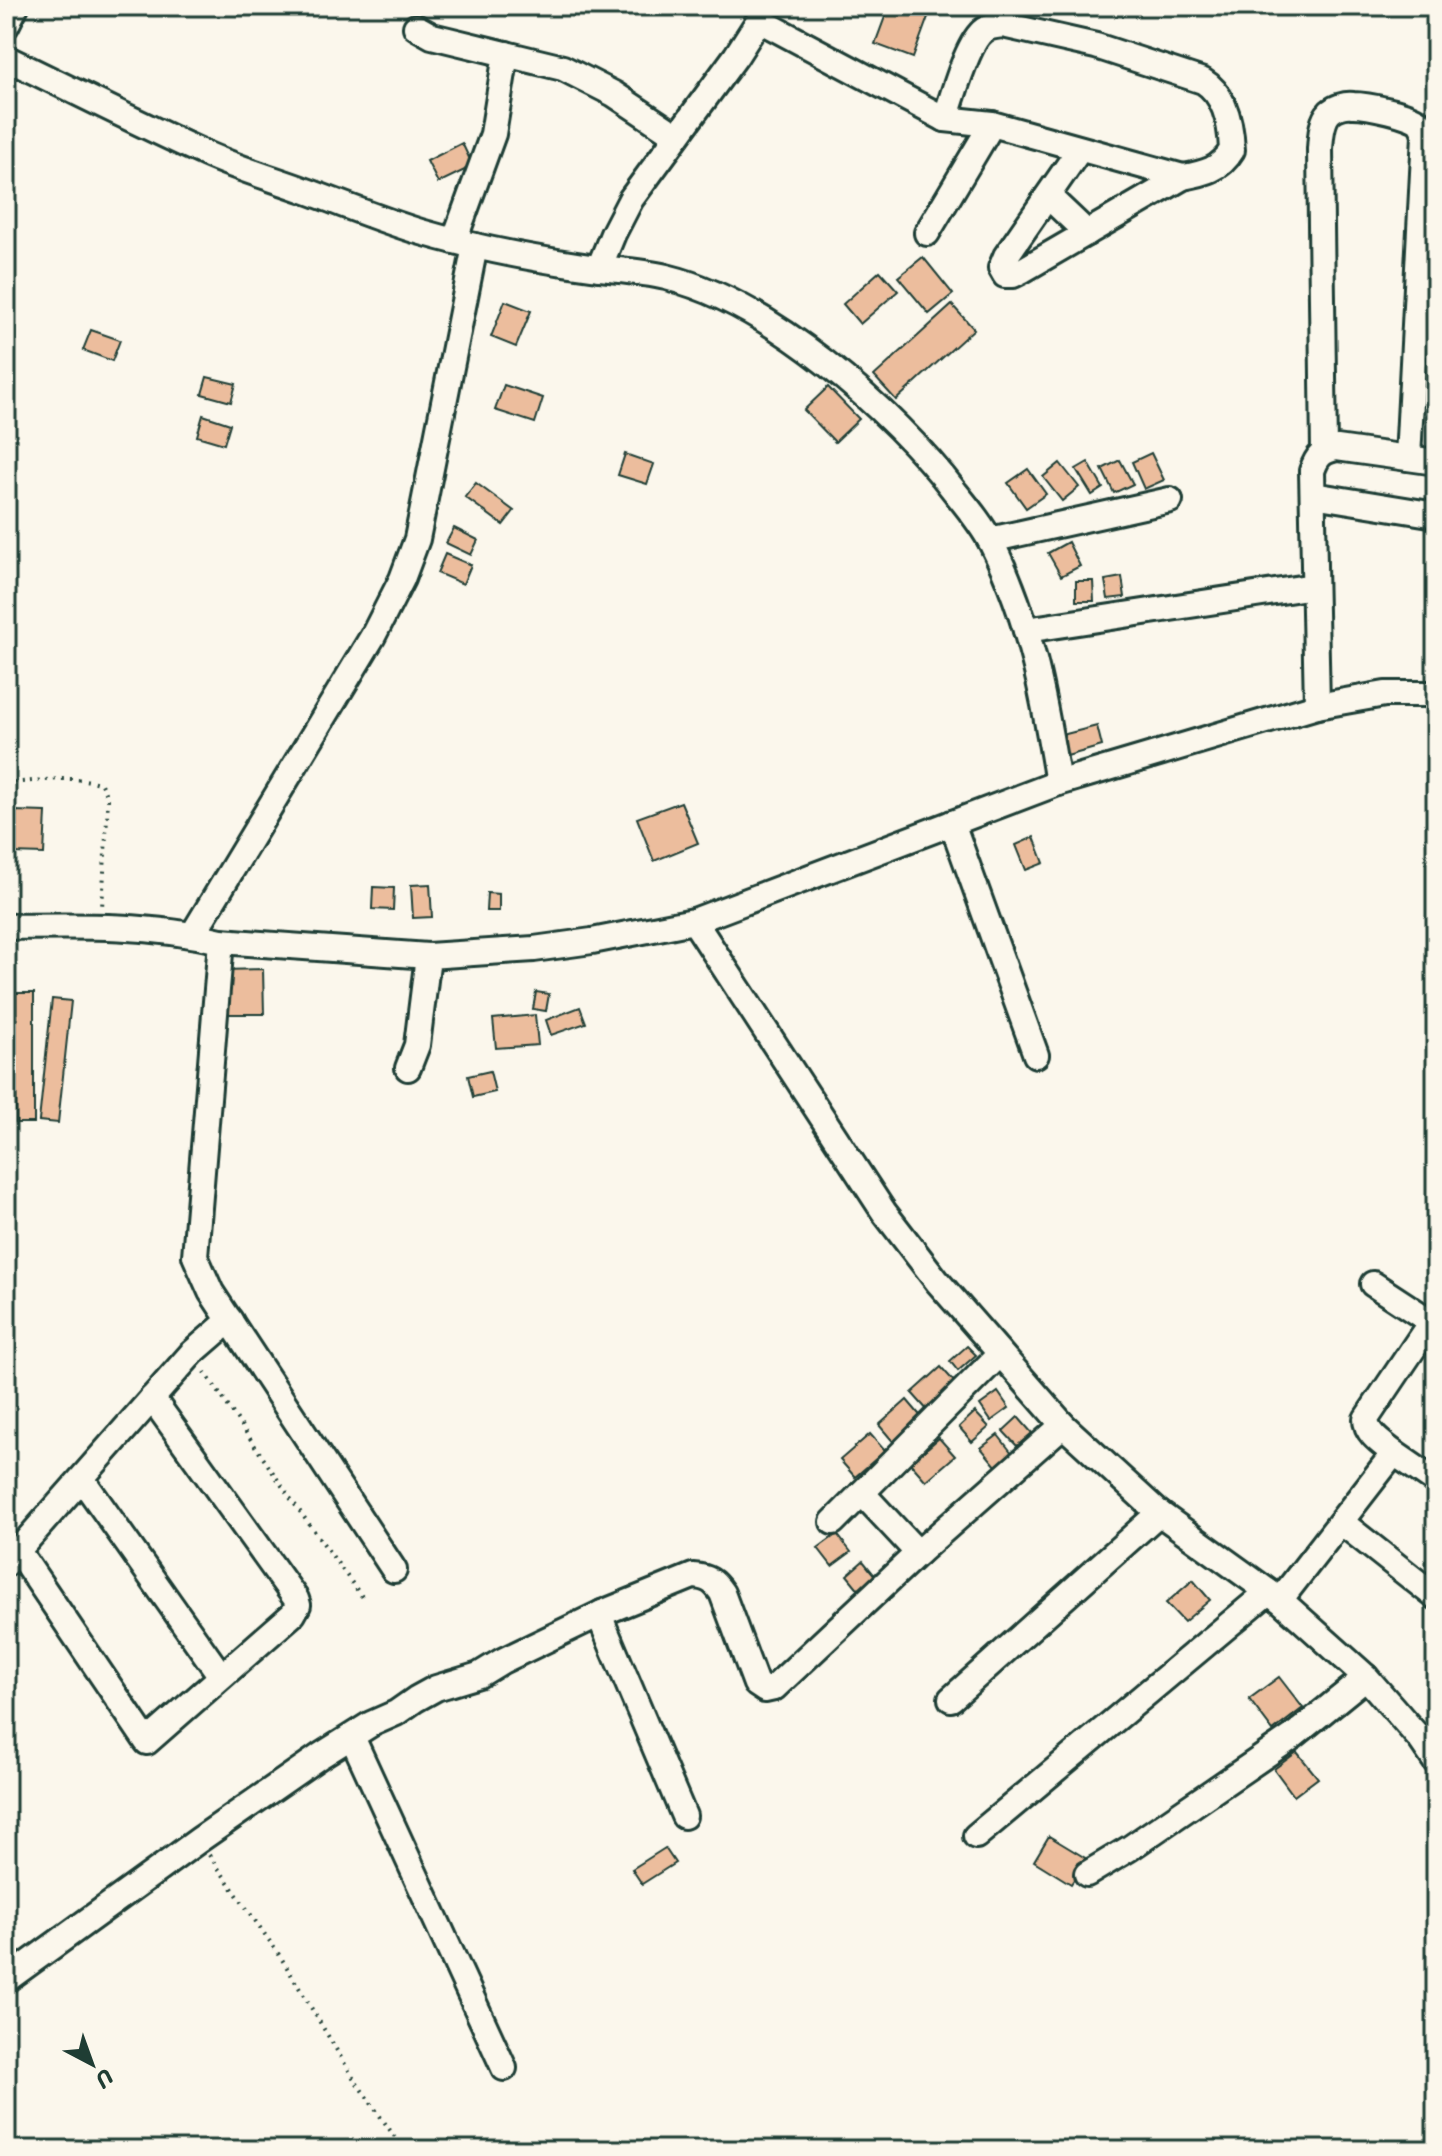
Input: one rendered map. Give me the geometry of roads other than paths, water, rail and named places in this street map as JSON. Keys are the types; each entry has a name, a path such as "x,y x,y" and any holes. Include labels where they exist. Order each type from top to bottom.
{"street":[{"path":"6,26 16,6"},
{"path":"599,268 631,199 736,56 762,13 945,119 992,124 1183,177"},
{"path":"945,119 977,37 992,26 1003,25 1096,46 1203,81 1212,86 1225,109 1232,150 1216,168 1183,177 1023,270 1005,275 1001,268 1006,256 1080,149"},
{"path":"416,27 432,36 563,68 614,94 677,136"},
{"path":"193,934 373,636 402,579 417,539 464,244 493,134 506,54"},
{"path":"6,58 209,156 419,232 464,244 665,277 705,289 739,305 786,335 884,413 946,480 990,540 1026,630 1044,694 1058,783"},
{"path":"1324,451 1320,149 1324,121 1330,112 1341,105 1354,105 1427,123"},
{"path":"1408,458 1425,135 1422,126 1427,123"},
{"path":"927,233 992,124"},
{"path":"1048,196 1087,233"},
{"path":"1317,706 1312,471 1315,460 1324,451 1337,448 1436,462"},
{"path":"1313,495 1436,515"},
{"path":"990,540 1170,500"},
{"path":"1026,630 1314,586"},
{"path":"6,927 102,926 193,934 221,941 428,956 534,949 592,941 694,921 1058,783 1317,706 1385,694 1436,694"},
{"path":"952,823 1036,1055"},
{"path":"694,921 884,1212 937,1281 1000,1354 1063,1425 1159,1513 1274,1596 1366,1677 1429,1739 1436,1762"},
{"path":"221,941 195,1256 211,1292 394,1570"},
{"path":"408,1068 417,1045 428,956"},
{"path":"1373,1284 1434,1324 1366,1419 1367,1428 1394,1453 1436,1481"},
{"path":"152,1398 298,1605 284,1623 147,1742 12,1558 82,1479 152,1398 192,1353 230,1320"},
{"path":"833,1522 1000,1354"},
{"path":"6,1980 199,1840 352,1737 436,1688 479,1675 602,1613 693,1576 714,1582 722,1593 756,1684 770,1690 1063,1425"},
{"path":"976,1836 1274,1596 1341,1522 1394,1453"},
{"path":"82,1479 221,1676"},
{"path":"862,1493 918,1553"},
{"path":"951,1699 1159,1513"},
{"path":"1341,1522 1436,1597"},
{"path":"602,1613 602,1622 684,1816"},
{"path":"1087,1874 1292,1737 1366,1677"},
{"path":"352,1737 504,2068"}]}
